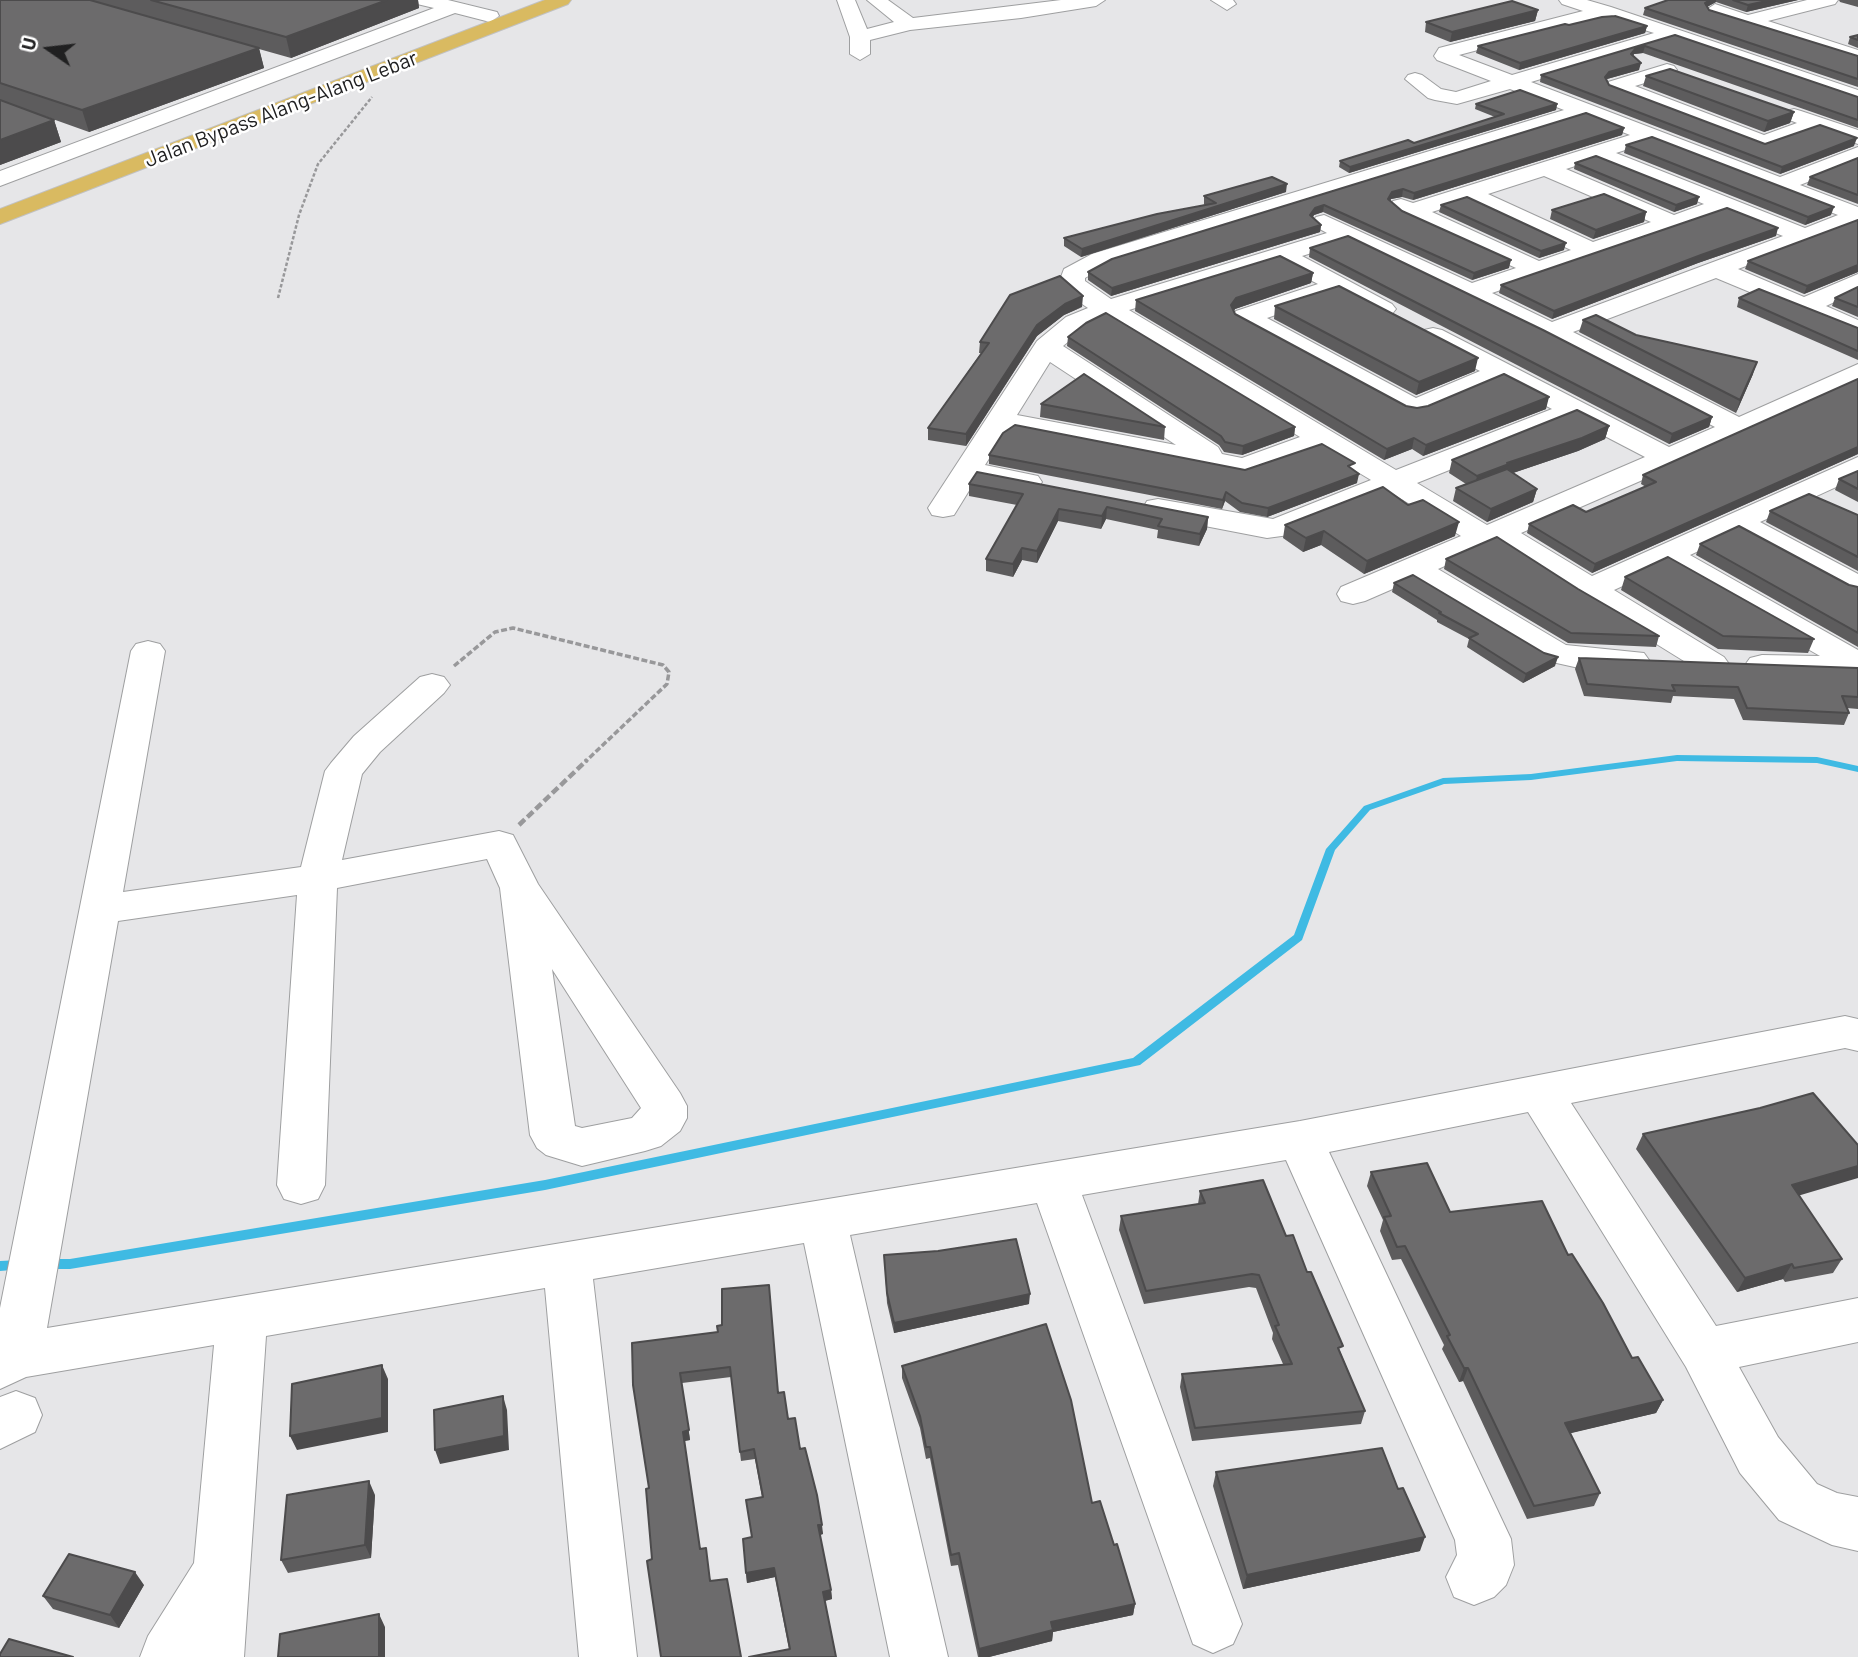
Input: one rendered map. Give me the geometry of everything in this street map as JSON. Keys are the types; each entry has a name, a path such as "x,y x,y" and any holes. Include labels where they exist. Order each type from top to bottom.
{"highway":[{"name":"Jalan Bypass Alang-Alang Lebar","path":"0,205 128,156 350,79 490,16 533,0"},
{"name":"Jalan Bypass Alang-Alang Lebar","path":"0,217 350,79 562,0"}],"street":[{"path":"423,0 490,16"},
{"path":"846,0 860,46 909,24 994,16 1065,2 1096,0"},
{"path":"876,0 909,24"},
{"path":"969,0 994,16"},
{"path":"1568,0 1674,33 1858,97"},
{"path":"1749,20 1829,0 1848,6"},
{"path":"1636,3 1443,54 1858,216"},
{"path":"0,179 454,8"},
{"path":"1522,10 1558,23"},
{"path":"1715,10 1858,56"},
{"path":"1415,79 1435,94 1454,99 1674,33"},
{"path":"1825,45 1858,35"},
{"path":"1615,51 1692,79"},
{"path":"260,59 350,79"},
{"path":"1667,70 1615,86 1761,141 1767,142 1818,123"},
{"path":"1585,110 1101,259 1073,274 1072,282 1082,293 1107,309 1393,482 1491,534 1712,664"},
{"path":"1780,110 1858,137"},
{"path":"60,130 128,156"},
{"path":"1410,211 1651,135"},
{"path":"1597,153 1805,236"},
{"path":"1780,185 1858,154"},
{"path":"1546,169 1673,223"},
{"path":"1351,184 1537,269"},
{"path":"1468,193 1592,251"},
{"path":"1584,205 1609,196"},
{"path":"1289,203 1551,331 1738,428"},
{"path":"1471,292 1725,205"},
{"path":"1535,223 1559,214"},
{"path":"1551,331 1858,216"},
{"path":"943,508 1046,347 1075,323 1107,309 1348,234"},
{"path":"1283,256 1668,458"},
{"path":"1716,270 1858,329"},
{"path":"1803,307 1858,282"},
{"path":"1338,286 1245,317 1415,410 1501,372"},
{"path":"1275,334 1369,302"},
{"path":"1046,347 1225,464"},
{"path":"1353,594 1854,378"},
{"path":"1130,502 1267,529 1278,528 1574,410"},
{"path":"1000,419 1244,467 1324,439"},
{"path":"1588,590 1858,466"},
{"path":"967,471 1049,487"},
{"path":"1805,490 1837,506"},
{"path":"1735,522 1858,587"},
{"path":"1665,554 1858,666"},
{"path":"1413,568 1555,653 1580,658 1712,664 1858,666"},
{"path":"148,651 35,1254 8,1361 242,1318 1300,1139 1845,1032 1858,1035"},
{"path":"301,1185 318,878 344,771 367,744 432,685"},
{"path":"100,909 318,878 499,844 520,888 664,1107 664,1118 645,1133 582,1147 562,1142 553,1135 520,888"},
{"path":"1539,1091 1704,1351 1759,1455 1798,1502 1832,1518 1858,1524"},
{"path":"1300,1139 1483,1539 1486,1565 1474,1577"},
{"path":"1053,1181 1213,1624"},
{"path":"823,1220 919,1657"},
{"path":"567,1263 608,1657"},
{"path":"215,1657 219,1576 242,1318"},
{"path":"1704,1351 1858,1320"},
{"path":"169,1657 219,1576"}],"path":[{"path":"278,298 299,215 318,164 376,92 350,79"},
{"path":"432,685 495,632 513,628 663,665 670,672 667,684 499,844"}],"building":[{"path":"0,0 90,0 259,48 82,110 0,83"},
{"path":"151,0 387,0 286,37"},
{"path":"1668,0 1710,0 1705,3 1709,10 1858,56 1858,79 1645,8"},
{"path":"1733,0 1771,0 1748,5"},
{"path":"1512,1 1538,10 1452,32 1426,22"},
{"path":"1615,16 1647,26 1520,63 1478,46 1565,24"},
{"path":"1675,35 1858,97 1858,120 1645,46 1636,48 1631,54 1641,63 1609,72 1605,77 1609,85 1765,144 1820,125 1857,138 1782,167 1541,75"},
{"path":"1670,69 1794,112 1768,121 1646,76"},
{"path":"1520,90 1557,104 1350,167 1340,161 1408,140 1414,143 1504,114 1476,104"},
{"path":"0,100 54,120 0,140"},
{"path":"1586,113 1624,128 1414,193 1403,189 1392,192 1388,199 1402,211 1511,260 1474,273 1324,205 1315,208 1310,215 1321,225 1112,288 1088,272 1112,259"},
{"path":"1652,137 1834,207 1808,217 1626,145"},
{"path":"1596,156 1699,197 1676,205 1575,163"},
{"path":"1858,158 1858,195 1810,177"},
{"path":"1272,177 1287,184 1082,249 1064,238 1157,214 1216,203 1204,196"},
{"path":"1604,194 1646,212 1596,230 1552,210"},
{"path":"1467,197 1566,243 1541,251 1441,205"},
{"path":"1727,208 1778,228 1554,311 1501,285"},
{"path":"1858,220 1858,265 1807,286 1748,261"},
{"path":"1348,236 1543,330 1712,417 1672,434 1310,248"},
{"path":"1280,256 1313,273 1236,298 1231,305 1235,314 1406,406 1428,406 1504,374 1549,397 1426,445 1414,438 1387,449 1136,300"},
{"path":"1060,276 1083,296 1065,304 1037,325 966,434 928,428 989,343 980,342 1010,295"},
{"path":"1339,286 1478,358 1419,382 1275,306"},
{"path":"1858,287 1858,307 1835,298"},
{"path":"1759,289 1858,328 1858,351 1739,298"},
{"path":"1106,313 1295,427 1243,446 1225,442 1221,436 1068,337 1086,323"},
{"path":"1596,315 1636,335 1757,362 1740,400 1583,320"},
{"path":"1084,374 1165,427 1041,404"},
{"path":"1858,379 1858,447 1595,564 1529,524 1573,505 1586,512 1656,482 1643,475"},
{"path":"1577,410 1609,426 1477,476 1452,460"},
{"path":"1015,425 1245,470 1322,444 1355,463 1348,466 1359,474 1268,508 1242,503 1226,492 1223,500 989,455 1003,433"},
{"path":"1507,469 1537,489 1491,509 1456,488"},
{"path":"1858,471 1858,489 1839,479"},
{"path":"977,472 1208,517 1200,534 1158,526 1162,519 1107,507 1102,516 1059,509 1037,551 1022,548 1013,564 986,559 1023,494 969,484"},
{"path":"1383,487 1408,505 1423,500 1459,522 1367,561 1324,531 1306,538 1285,525"},
{"path":"1809,494 1858,515 1858,557 1770,511"},
{"path":"1739,526 1849,585 1858,587 1858,633 1700,544"},
{"path":"1497,537 1578,589 1659,636 1571,633 1446,559"},
{"path":"1668,557 1814,639 1723,636 1625,577"},
{"path":"1413,575 1544,653 1558,657 1526,674 1469,638 1478,634 1439,613 1441,612 1394,583"},
{"path":"1579,658 1858,668 1858,697 1842,696 1849,713 1747,708 1738,687 1672,685 1675,691 1587,684"},
{"path":"1813,1093 1858,1145 1858,1166 1792,1185 1842,1259 1794,1268 1792,1264 1745,1278 1643,1134 1760,1108"},
{"path":"1427,1163 1450,1212 1542,1201 1568,1255 1572,1254 1603,1303 1632,1358 1638,1357 1663,1400 1565,1423 1600,1493 1534,1506 1468,1368 1464,1368 1447,1336 1450,1335 1405,1246 1397,1247 1384,1217 1391,1216 1371,1172"},
{"path":"1263,1180 1286,1236 1293,1235 1307,1272 1311,1272 1343,1346 1338,1348 1365,1411 1195,1428 1182,1374 1292,1364 1275,1326 1279,1325 1259,1275 1146,1291 1121,1216 1205,1203 1200,1191"},
{"path":"1016,1239 1030,1294 894,1323 887,1293 884,1255 938,1251"},
{"path":"769,1285 778,1393 784,1392 788,1419 795,1418 800,1449 805,1448 817,1495 822,1525 818,1525 831,1590 823,1592 836,1657 749,1657 790,1649 774,1568 746,1573 743,1539 752,1537 746,1500 763,1497 754,1449 740,1452 730,1367 680,1373 689,1430 683,1432 700,1549 706,1548 710,1581 727,1579 741,1657 661,1657 647,1561 652,1559 646,1489 649,1488 633,1385 632,1343 718,1332 717,1326 722,1325 722,1289"},
{"path":"1046,1324 1071,1400 1092,1503 1100,1501 1114,1545 1117,1544 1135,1604 1051,1622 1053,1630 979,1649 959,1553 951,1555 930,1447 926,1447 920,1416 902,1366"},
{"path":"382,1365 382,1418 290,1436 292,1384"},
{"path":"503,1396 504,1436 435,1450 434,1410"},
{"path":"1382,1448 1398,1489 1403,1488 1425,1537 1247,1575 1216,1472"},
{"path":"369,1481 365,1545 281,1560 287,1495"},
{"path":"69,1554 135,1572 110,1615 43,1596"},
{"path":"379,1614 379,1657 278,1657 280,1634"},
{"path":"9,1639 73,1657 0,1657"}],"waterway":[{"path":"46,1264 70,1264 545,1185 1136,1062 1298,937 1331,849 1367,808 1443,781 1531,777 1677,758 1817,760 1858,769"},
{"path":"0,1266 20,1265"}]}
